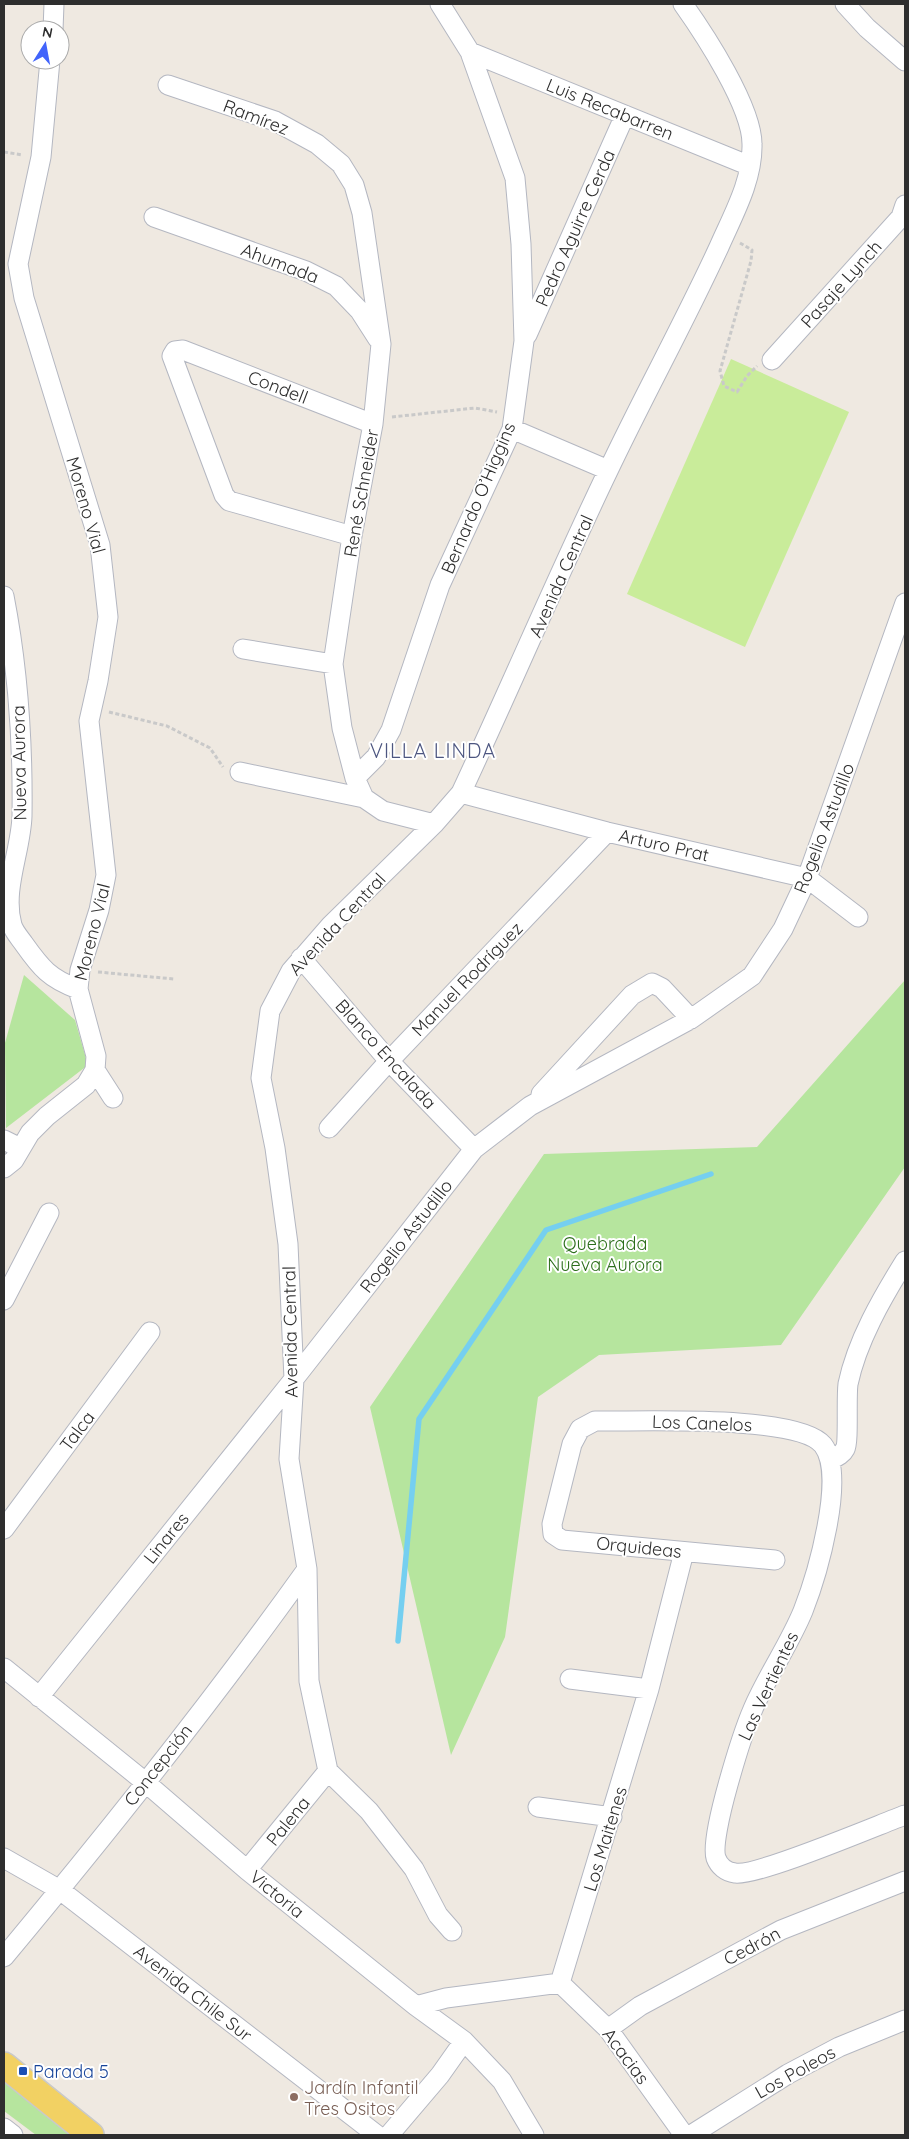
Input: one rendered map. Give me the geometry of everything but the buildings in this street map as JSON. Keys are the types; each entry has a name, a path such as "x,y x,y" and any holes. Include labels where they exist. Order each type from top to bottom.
{"main road":[{"path":"4,2066 91,2135"}],"street":[{"path":"53,20 54,4"},
{"name":"Bernardo O’Higgins","path":"356,778 376,758 391,730 440,585 513,422 524,341 521,244 515,178 470,52 440,4"},
{"name":"Avenida Central","path":"328,1772 309,1681 306,1569 289,1459 294,1379 288,1244 275,1148 261,1078 270,1011 291,971 301,958 434,824 461,793 608,470 740,199 750,166 752,142 748,120 702,30 683,4"},
{"path":"845,4 866,28 905,61"},
{"name":"Luis Recabarren","path":"470,52 750,166"},
{"name":"Moreno Vial","path":"49,70 41,157 18,264 24,298 100,546 108,617 89,721 106,875 99,910 80,970 78,989 94,1047 95,1070 113,1098"},
{"name":"Ramírez","path":"168,85 275,121 317,144 341,164 354,185"},
{"name":"Pedro Aguirre Cerda","path":"524,341 625,115"},
{"name":"René Schneider","path":"354,185 362,213 381,344 373,422 352,536 333,664 342,728 356,778 364,798"},
{"name":"Pasaje Lynch","path":"774,358 901,217 905,205"},
{"name":"Ahumada","path":"154,217 306,271 336,286 360,311 381,344"},
{"name":"Condell","path":"352,536 237,504 230,501 224,495 172,356 175,351 183,350 373,422"},
{"path":"513,422 608,470"},
{"name":"Nueva Aurora","path":"4,596 14,644 19,698 22,818 8,910 13,928 41,969 60,983 78,989"},
{"name":"Rogelio Astudillo","path":"294,1379 474,1148 530,1106 691,1019 752,976 783,929 807,878 905,603"},
{"path":"243,649 333,664"},
{"path":"232,771 364,798 383,812 434,824"},
{"name":"Arturo Prat","path":"461,793 607,832 807,878 858,916"},
{"name":"Manuel Rodríguez","path":"329,1128 388,1060 607,832"},
{"name":"Blanco Encalada","path":"301,958 388,1060 474,1148"},
{"name":"Rogelio Astudillo","path":"530,1106 632,995 652,983 662,988 691,1019"},
{"path":"13,1159 30,1133 47,1116 86,1085 95,1070"},
{"path":"4,1140 13,1159"},
{"path":"4,1300 49,1213"},
{"path":"830,1460 841,1454 848,1442 846,1401 853,1367 880,1305 905,1261"},
{"name":"Talca","path":"4,1529 150,1332"},
{"name":"Linares","path":"39,1697 294,1379"},
{"name":"Los Canelos","path":"572,1444 580,1429 595,1421 746,1423 788,1428 807,1434 823,1445 830,1460"},
{"name":"Orquideas","path":"572,1444 552,1524 553,1534 562,1540 775,1560"},
{"name":"Las Vertientes","path":"830,1460 833,1488 819,1565 803,1612 753,1708 738,1750 717,1834 715,1857 723,1870 737,1874 769,1866 905,1815"},
{"name":"Los Maitenes","path":"560,1983 612,1817 649,1689 684,1552"},
{"name":"Concepción","path":"4,1956 60,1890 247,1653 306,1569"},
{"name":"Victoria","path":"4,1668 145,1782 247,1870 416,2006 464,2041 502,2081 534,2135"},
{"path":"570,1678 649,1689"},
{"path":"328,1772 369,1810 414,1869 438,1915 452,1931"},
{"name":"Palena","path":"247,1870 328,1772"},
{"path":"538,1807 612,1817"},
{"name":"Avenida Chile Sur","path":"4,1858 60,1890 377,2135"},
{"name":"Cedrón","path":"608,2030 640,2006 781,1930 905,1881"},
{"path":"416,2006 446,1998 560,1983"},
{"name":"Acacias","path":"560,1983 608,2030 684,2135"},
{"name":"Los Poleos","path":"691,2135 788,2074 839,2047 905,2020"},
{"path":"389,2135 440,2074 464,2041"},
{"path":"4,2128 13,2135"}],"path":[{"path":"725,233 752,250 751,261 720,371 724,386 737,392 746,376 768,356 774,358"},
{"path":"373,422 476,408 513,422"},
{"path":"92,710 125,715 167,726 210,748 232,771"},
{"path":"80,970 174,979"}],"green space":[{"path":"731,359 849,412 745,647 627,594"},
{"path":"24,975 75,1020 88,1065 6,1128 5,1043"},
{"name":"Quebrada Nueva Aurora","path":"905,980 905,1167 781,1345 599,1355 538,1397 505,1637 451,1755 370,1407 544,1154 757,1147"},
{"path":"4,2071 86,2135 36,2135 4,2111"}],"waterway":[{"path":"398,1641 419,1419 546,1230 711,1174"}],"place":[{"name":"Parada 5","path":"23,2071"},
{"name":"Jardín Infantil Tres Ositos","path":"294,2097"}],"district":[{"name":"VILLA LINDA","path":"433,750"}]}
